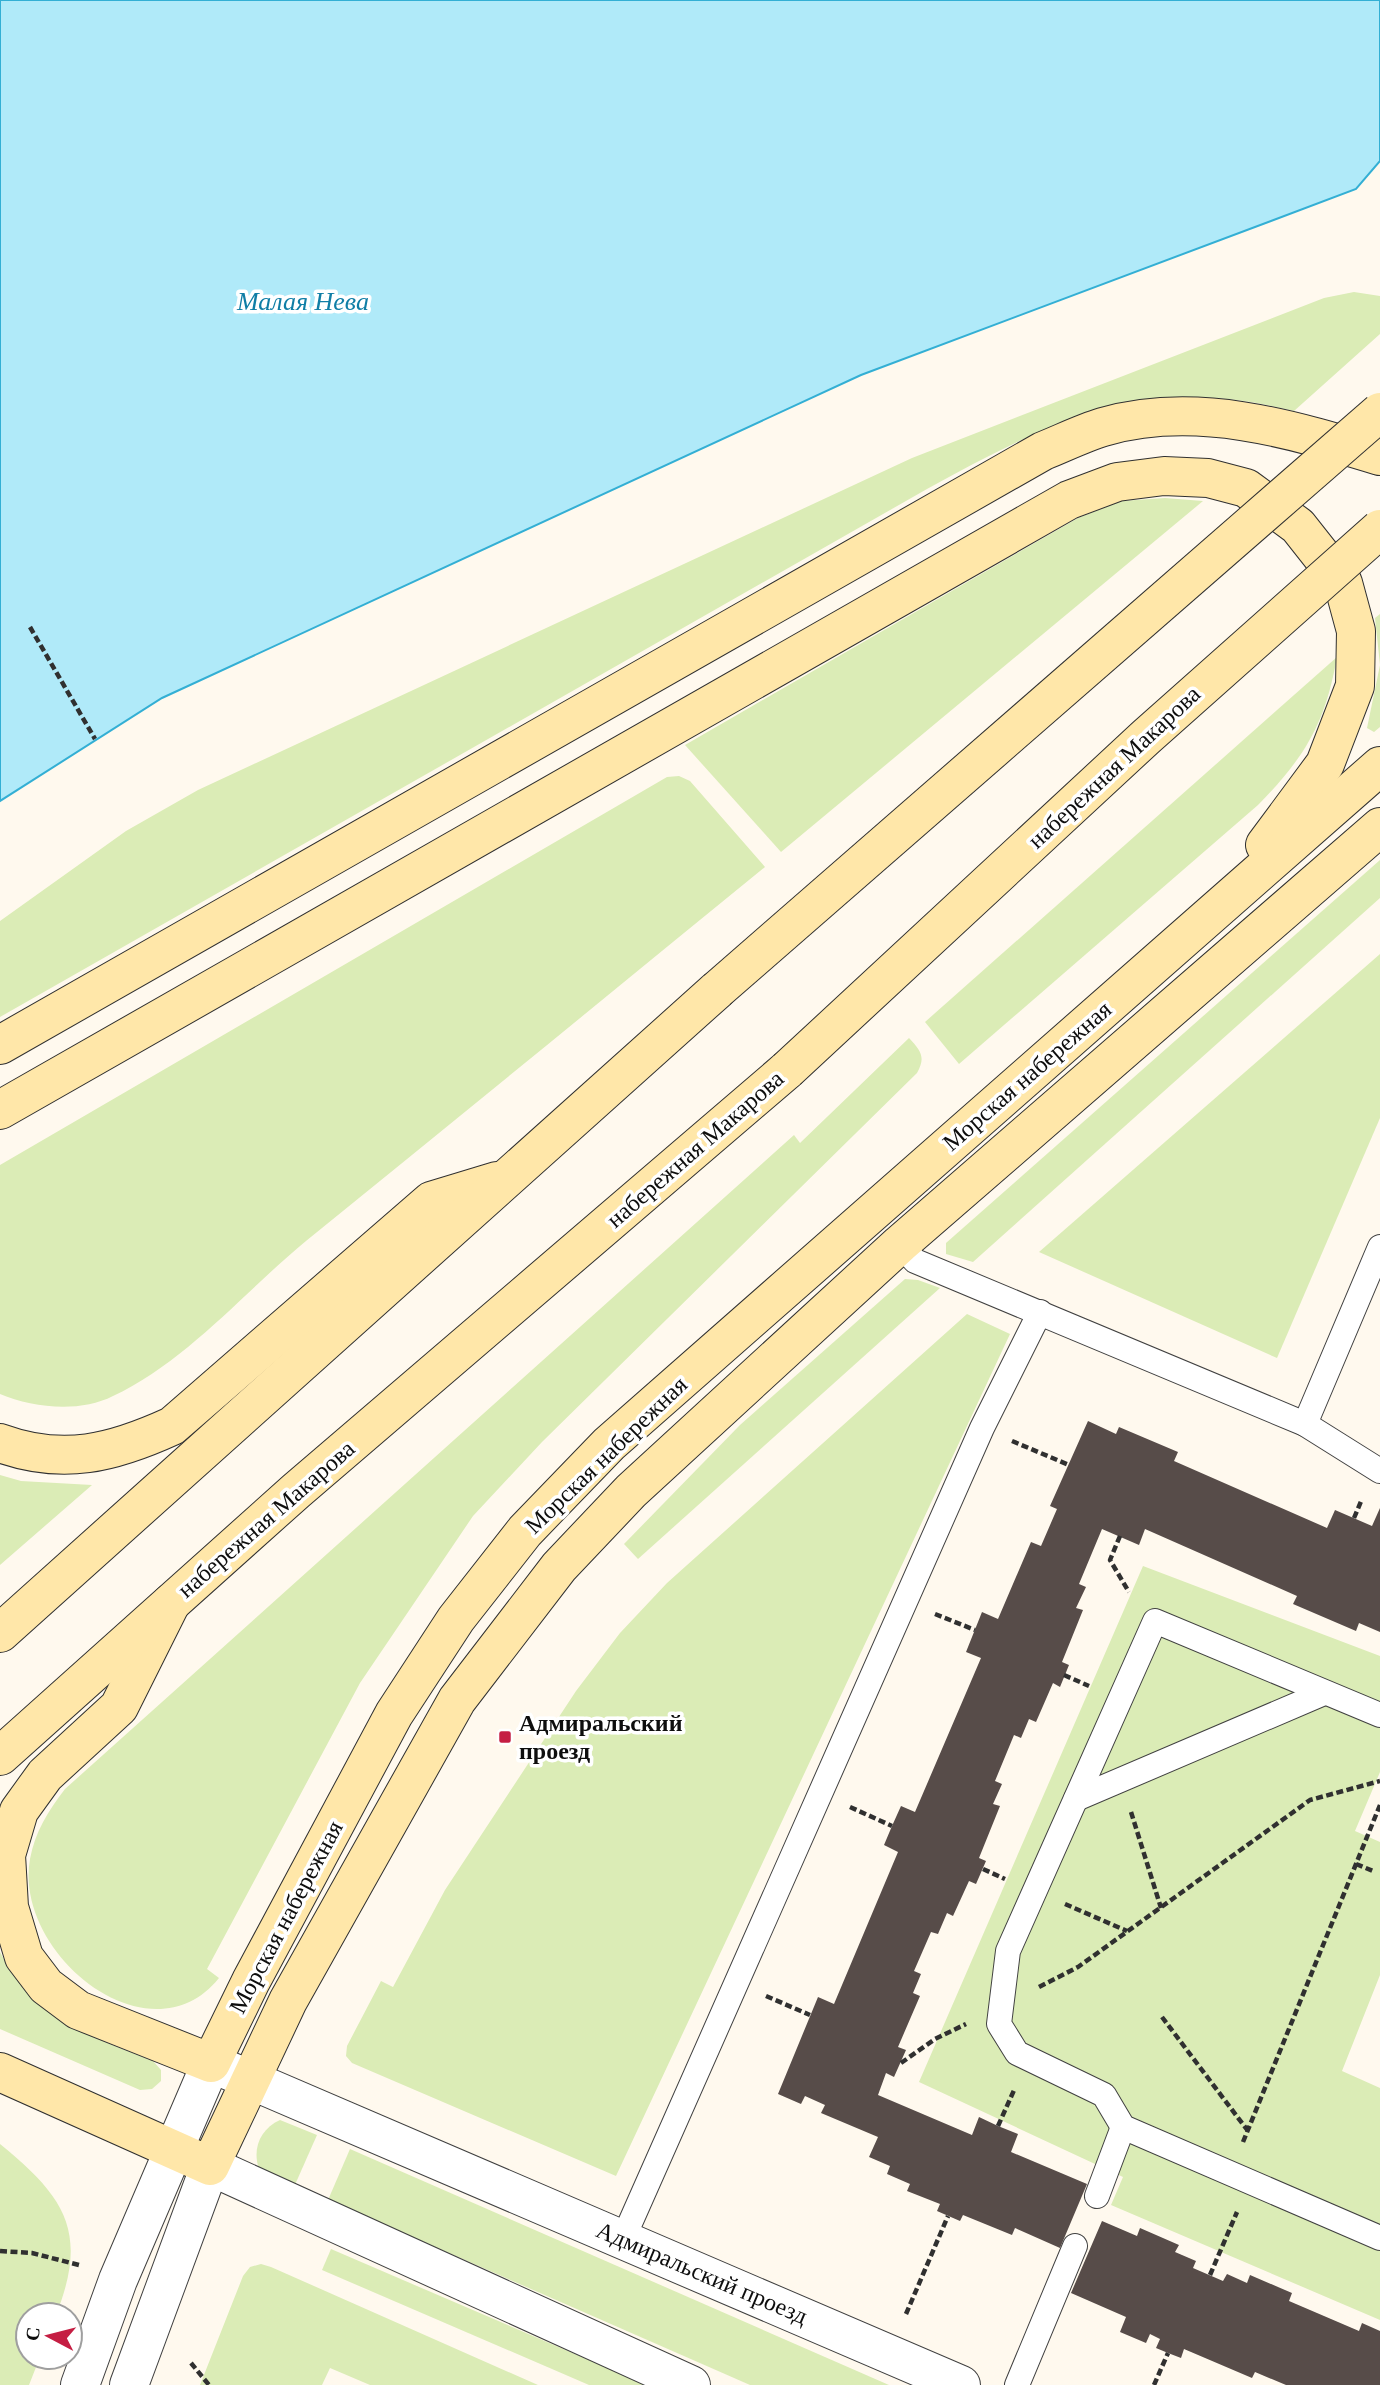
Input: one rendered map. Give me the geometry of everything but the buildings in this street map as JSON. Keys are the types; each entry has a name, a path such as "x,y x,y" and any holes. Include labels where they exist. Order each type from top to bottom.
{"main road":[{"path":"0,1633 717,990 1380,412"},
{"path":"0,1045 1043,451 1104,427 1171,417 1239,418 1380,456"},
{"path":"0,1110 1057,507 1117,482 1175,477 1208,478 1246,488 1298,526 1343,583 1356,631 1354,686 1325,764 1255,858 1231,896"},
{"name":"набережная Макарова","path":"0,1756 296,1491 787,1070 1146,737 1380,529"},
{"name":"Морская набережная","path":"211,2063 251,1981 394,1714 456,1619 525,1531 610,1444 1380,766"},
{"name":"Морская набережная","path":"210,2166 288,2001 457,1700 559,1567 631,1491 900,1244 1380,827"},
{"path":"0,1443 28,1452 88,1454 130,1446 172,1426 431,1201 509,1177"},
{"path":"171,1603 118,1707 45,1775 19,1811 6,1855 9,1908 24,1957 46,1986 78,2010 211,2063"},
{"path":"0,2072 210,2166"}],"street":[{"name":"Адмиральский проезд","path":"211,2063 250,2077 961,2385"},
{"name":"Морская набережная","path":"80,2385 118,2280 211,2063"},
{"name":"Морская набережная","path":"129,2385 210,2166"},
{"path":"210,2166 691,2385"}],"lane":[{"path":"900,1244 915,1261 1306,1424 1380,1471"},
{"path":"1306,1424 1380,1247"},
{"path":"623,2239 982,1428 1040,1312"},
{"path":"1380,1715 1156,1621 1008,1951 999,2024 1017,2053 1104,2095 1123,2127 1380,2238"},
{"path":"1076,1799 1324,1693"},
{"path":"1097,2196 1123,2127"},
{"path":"1017,2385 1075,2246"}],"path":[{"path":"30,627 95,739"},
{"path":"982,1428 1069,1465"},
{"path":"1120,1536 1110,1560 1129,1592"},
{"path":"1121,1780 1161,1908"},
{"path":"901,2063 936,2039 1078,1967 1310,1800 1380,1781"},
{"path":"820,1795 892,1826"},
{"path":"1210,2275 1240,2178 1248,2131 1380,1805"},
{"path":"1356,1864 1373,1871"},
{"path":"1035,1892 1128,1931"},
{"path":"736,1984 810,2015"},
{"path":"1162,2017 1248,2131"},
{"path":"906,2314 948,2216"},
{"path":"0,2251 33,2253 87,2268"},
{"path":"1154,2385 1168,2353"},
{"path":"191,2363 209,2385"}],"green space":[{"path":"1354,292 1380,296 1380,334 1294,411 1236,400 1193,398 1151,401 1074,419 1000,450 0,1017 0,921 126,831 198,790 912,458 1324,298"},
{"path":"1165,498 1203,501 781,852 685,745 1078,518 1121,501"},
{"path":"1380,614 1380,665 1375,618"},
{"path":"1337,657 1326,702 1311,738 1274,788 1258,805 959,1064 925,1022"},
{"path":"1380,665 1380,727 1374,732 1367,728"},
{"path":"679,776 690,781 765,867 306,1241 166,1364 113,1396 86,1405 56,1407 27,1403 0,1394 0,1165 667,777"},
{"path":"1380,860 1380,898 973,1262 946,1254 946,1243"},
{"path":"1380,954 1380,1118 1277,1358 1039,1252"},
{"path":"909,1038 922,1058 917,1073 542,1442 473,1516 360,1683 207,1969 219,1978 190,2001 158,2009 124,2003 92,1986 64,1961 43,1930 30,1895 30,1859 35,1840 65,1789 794,1135 800,1143"},
{"path":"905,1279 918,1280 940,1288 638,1559 624,1544 740,1425"},
{"path":"967,1314 1010,1334 616,2176 352,2063 346,2056 347,2046 381,1981 393,1987 445,1890 576,1691 620,1633 667,1583"},
{"path":"0,1475 21,1481 92,1485 0,1565"},
{"path":"1143,1566 1380,1656 1380,1772 1355,1831 1380,1842 1380,1975 1342,2071 1380,2088 1380,2320 1111,2205 1123,2177 919,2082"},
{"path":"0,1952 29,1994 46,2009 85,2033 153,2061 161,2070 161,2081 152,2089 140,2090 0,2029"},
{"path":"280,2120 317,2135 294,2187 259,2169 257,2162 259,2140 267,2129"},
{"path":"0,2144 41,2181 55,2200 65,2218 70,2238 70,2261 61,2301 14,2301 14,2371 34,2371 29,2385 0,2385"},
{"path":"350,2149 889,2385 750,2385 328,2200"},
{"path":"331,2249 647,2385 589,2385 322,2270"},
{"path":"261,2264 538,2385 370,2385 330,2368 322,2385 200,2385 243,2276 250,2267"}],"water":[{"name":"Малая Нева","path":"0,0 1380,0 1380,161 1356,189 861,375 162,698 0,801"}],"place":[{"name":"Адмиральский проезд","path":"505,1737"}]}
